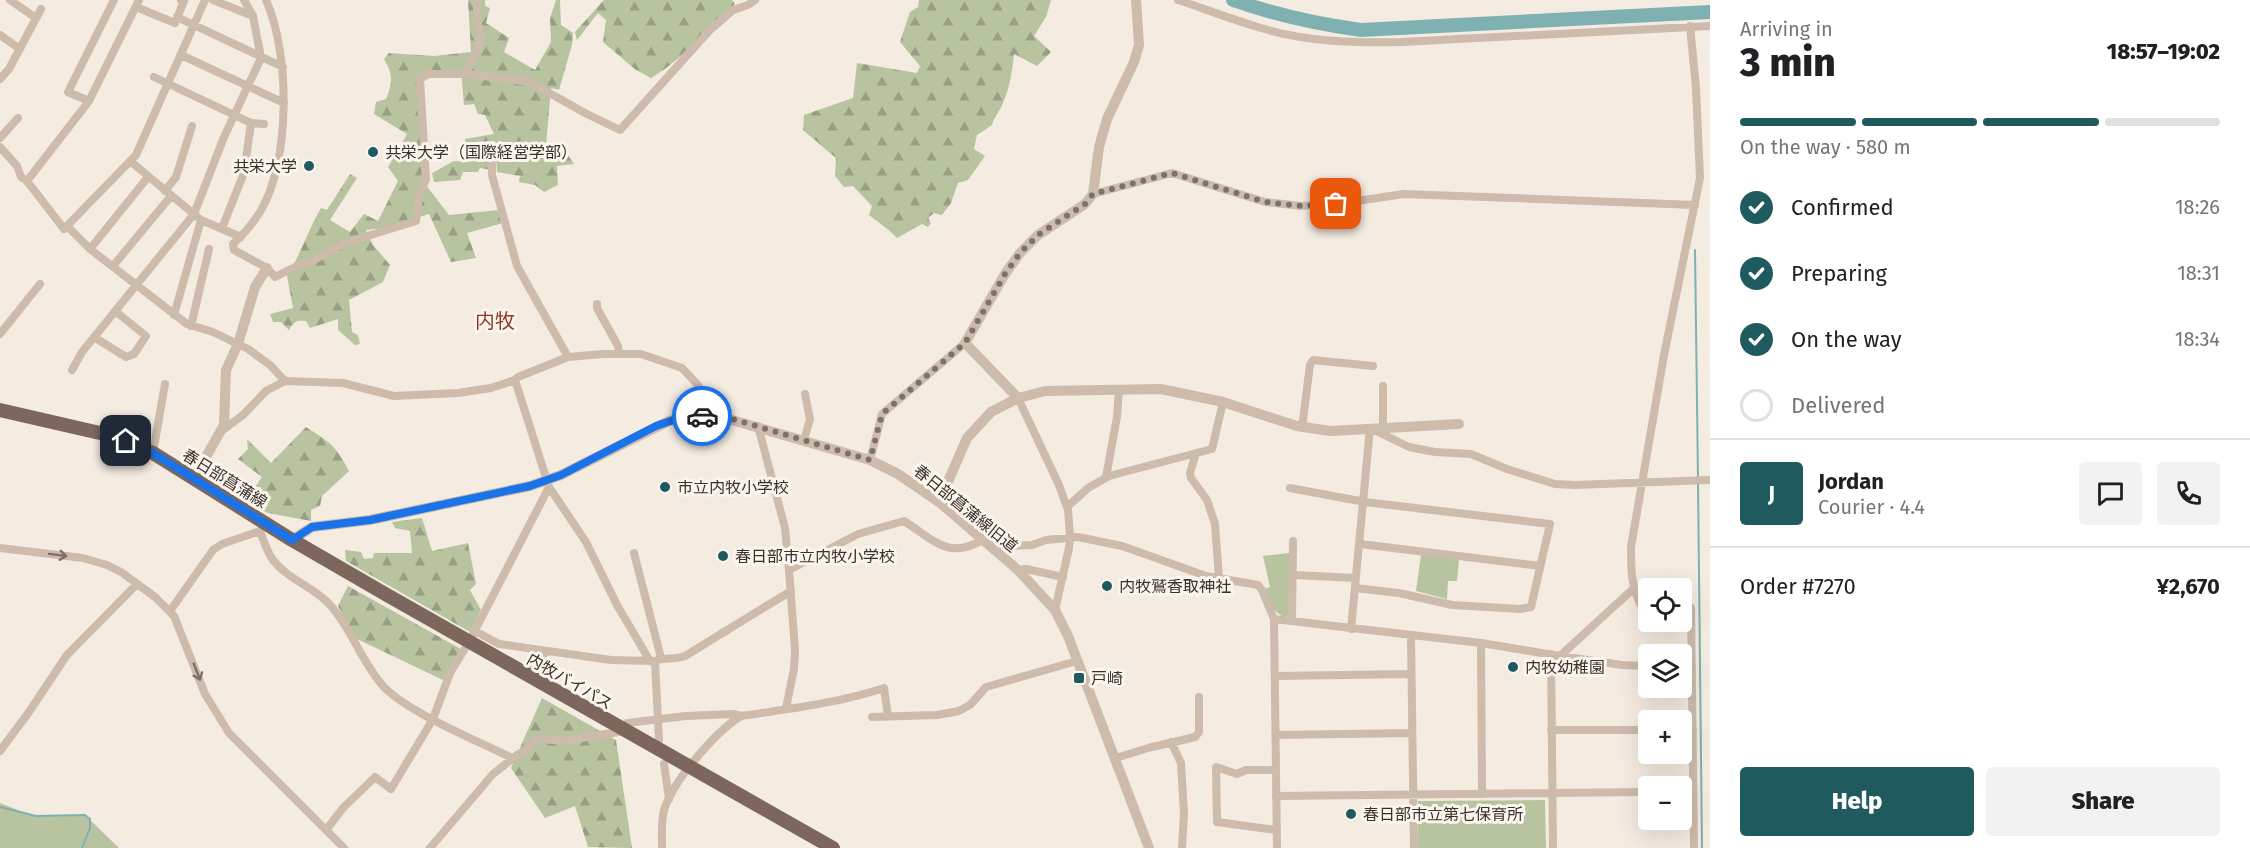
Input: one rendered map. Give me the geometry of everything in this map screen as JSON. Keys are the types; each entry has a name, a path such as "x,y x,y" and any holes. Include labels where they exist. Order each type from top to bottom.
{"main road":[{"name":"春日部菖蒲線","path":"0,410 113,436 153,453 194,478 263,527 292,540"},
{"name":"内牧バイパス","path":"292,540 472,636 530,677 626,727 690,768 833,848"}],"street":[{"path":"10,0 36,18"},
{"path":"89,101 69,92 114,0"},
{"path":"27,181 89,101 138,3 175,23 184,1 182,0"},
{"path":"0,147 17,166 21,177 27,181 64,229 136,155 205,0"},
{"path":"213,0 253,16"},
{"path":"174,315 197,217 235,115 261,58 253,16 244,0"},
{"path":"267,0 272,12 283,68 284,103 281,140 270,186 261,211 233,244 234,250 267,268 275,277 345,243 416,221 418,195 426,179 420,79 428,74 466,74 530,82 620,130 709,31 734,10 755,0"},
{"path":"466,74 482,37 477,21 477,0"},
{"path":"870,460 882,414 965,343 1005,274 1020,253 1038,235 1085,204 1093,194 1099,147 1107,119 1134,62 1139,45 1136,0"},
{"path":"1178,0 1258,28 1295,36 1350,43 1710,26"},
{"path":"0,79 9,69 41,9"},
{"path":"177,17 283,68"},
{"path":"1638,600 1630,574 1631,547 1664,355 1700,178 1696,88 1690,26"},
{"path":"0,34 20,49"},
{"path":"182,55 284,103"},
{"path":"154,77 251,123 264,124"},
{"path":"0,138 18,118"},
{"path":"222,228 244,173 251,123"},
{"path":"113,266 168,193 176,177 192,126"},
{"path":"492,151 492,175 517,266 568,357"},
{"path":"129,161 197,217 241,237"},
{"path":"1093,194 1172,173 1265,202 1301,206 1336,204 1404,194 1695,205"},
{"path":"90,249 148,177"},
{"path":"72,370 94,337 136,284 197,217"},
{"path":"67,226 90,249 174,315 191,326 213,332 259,356 285,381"},
{"path":"191,326 210,249"},
{"path":"194,478 225,419 226,370 238,344 255,287 267,268"},
{"path":"0,334 40,284"},
{"path":"597,304 618,346 619,354"},
{"path":"94,337 126,357 134,354 146,336 115,311"},
{"path":"965,343 1018,398 1067,507 1070,536 1055,610"},
{"path":"220,432 243,415 266,391 285,381 343,383 394,396 458,393 491,388 568,357 619,354 641,354 682,368 697,384 718,416"},
{"path":"1302,428 1310,365 1313,360 1373,366"},
{"path":"515,380 548,484 586,542 617,605 655,660"},
{"path":"153,453 165,384"},
{"path":"1383,386 1383,428"},
{"path":"1106,477 1117,417 1119,388"},
{"path":"939,502 967,438 991,412 1018,398 1045,391 1119,388 1168,390 1223,402 1302,428 1330,431 1459,424"},
{"path":"804,440 810,419 805,394"},
{"path":"1067,507 1088,488 1106,477 1128,469 1212,449 1223,402"},
{"name":"春日部菖蒲線旧道","path":"292,540 312,527 370,520 548,484 669,421 695,416 718,416 758,426 870,460 898,474 939,502 1018,570 1055,610 1116,759 1149,848"},
{"path":"758,426 783,518 789,570 795,650 794,669 786,708"},
{"path":"1370,428 1409,447 1435,452 1471,454 1507,469 1555,484 1710,480"},
{"path":"1351,629 1365,502 1370,428"},
{"path":"1196,453 1190,473 1191,478 1207,500 1215,524 1219,579"},
{"path":"326,830 343,808 375,777 391,789 433,719 450,673 472,636 548,484"},
{"path":"1290,488 1365,502 1550,524 1531,607 1520,609 1452,605 1399,593 1355,588"},
{"path":"789,570 858,534 904,520 948,548 970,548 984,539"},
{"path":"170,611 213,550 263,527 266,549 282,570 317,592 332,606 375,676 385,688 433,719 512,758"},
{"path":"993,547 1032,545 1070,536 1098,540 1219,579 1258,585 1274,620 1276,848"},
{"path":"1292,621 1293,541"},
{"path":"1360,544 1540,566"},
{"path":"0,548 95,561 121,572 170,611 181,630 205,694 229,733 342,847"},
{"path":"634,553 655,660 659,740"},
{"path":"1018,570 1026,569 1063,577"},
{"path":"1293,575 1356,578"},
{"path":"0,751 67,655 137,584"},
{"path":"1553,848 1551,730 1555,655 1633,589"},
{"path":"472,636 499,644 611,660 673,660 685,656 791,591"},
{"path":"1274,620 1481,643 1638,666"},
{"path":"1411,636 1414,848"},
{"path":"1481,643 1482,794"},
{"path":"530,677 538,658 547,652"},
{"path":"872,717 937,715 959,711 970,705 986,687 1077,661"},
{"path":"1692,668 1694,848"},
{"path":"1276,676 1411,674"},
{"path":"430,848 493,774 512,758 528,750 535,738 563,741 657,720 716,715 741,716 818,704 884,688 888,716"},
{"path":"1116,759 1195,737 1199,732 1199,697"},
{"path":"662,848 664,812 669,799 720,731 741,716"},
{"path":"1551,730 1638,730"},
{"path":"1276,735 1412,734"},
{"path":"1171,742 1181,763 1184,814 1182,848"},
{"path":"664,764 669,799"},
{"path":"1276,770 1246,770 1237,774 1216,768 1218,822 1276,830"},
{"path":"1276,796 1638,792"}],"green space":[{"path":"468,0 485,0 485,6 490,8 486,23 509,38 504,52 535,70 551,42 550,18 556,0 560,0 561,25 573,33 572,45 559,90 551,88 546,145 563,148 574,164 557,166 558,185 544,192 535,185 519,182 520,176 497,172 495,141 474,142 475,155 490,157 490,170 480,168 478,172 463,172 460,180 434,182 432,173 454,161 468,162 465,139 494,134 485,115 478,114 474,104 464,105 461,70 437,70 418,75 422,180 449,215 499,210 503,223 467,233 476,258 451,262 429,214 384,228 366,230 373,245 390,265 383,282 349,300 352,332 358,335 360,344 355,345 338,330 338,319 310,328 306,321 298,321 289,330 281,322 273,322 270,314 293,308 287,276 321,208 327,210 350,174 357,178 330,220 350,232 364,214 378,221 398,181 388,167 407,134 374,114 376,102 386,99 391,83 389,69 384,59 389,53 434,56 471,52"},
{"path":"604,0 732,0 735,4 685,53 651,78 636,70 603,42 606,20 598,13 577,40 575,32"},
{"path":"919,0 1051,0 1046,17 1034,36 1051,52 1037,66 1014,54 1009,85 1002,106 992,125 977,135 974,149 985,156 968,180 958,183 951,203 942,215 934,213 928,218 931,223 928,227 922,224 897,238 869,215 872,206 853,186 844,187 835,176 836,158 803,130 804,115 853,98 857,63 917,73 920,66 900,42 910,12 918,7"},
{"path":"306,427 332,445 349,471 322,496 320,506 311,510 311,521 268,513 245,502 262,477 238,459 248,449 247,439 271,463"},
{"path":"422,518 432,551 468,543 476,584 470,590 481,610 470,632 346,561 345,550 361,552 364,559 373,558 374,553 412,553 410,531 395,528 392,522"},
{"path":"1289,553 1289,615 1284,618 1272,608 1265,589 1270,587 1263,556"},
{"path":"1421,555 1459,559 1457,581 1448,581 1447,599 1416,591"},
{"path":"348,586 461,649 443,680 355,638 338,606"},
{"path":"542,698 616,740 632,848 588,847 575,806 545,818 511,768"},
{"path":"1545,800 1546,848 1418,848 1418,801"},
{"path":"0,803 30,815 85,815 119,848 0,848"}],"waterway":[{"path":"1233,0 1296,18 1361,30 1710,12"},
{"path":"1695,250 1698,478"},
{"path":"1698,483 1702,848"},
{"path":"0,807 36,816 85,815 90,819 90,828 82,848"}],"way so far":[{"path":"702,416 718,416 736,420 870,460 882,414 965,343 1005,274 1020,253 1038,235 1085,204 1093,194 1172,173 1265,202 1301,206 1336,204"}],"place":[{"name":"共栄大学（国際経営学部）","path":"373,152"},
{"name":"共栄大学","path":"309,166"},
{"name":"市立内牧小学校","path":"665,487"},
{"name":"春日部市立内牧小学校","path":"723,556"},
{"name":"内牧鷲香取神社","path":"1107,586"},
{"name":"内牧幼稚園","path":"1513,667"},
{"name":"戸崎","path":"1079,678"},
{"name":"春日部市立第七保育所","path":"1351,814"}],"district":[{"name":"内牧","path":"495,321"}],"route":[{"path":"126,441 153,453 292,540 306,530 319,525 370,520 509,492 547,481 656,426 682,417 702,416"}]}
